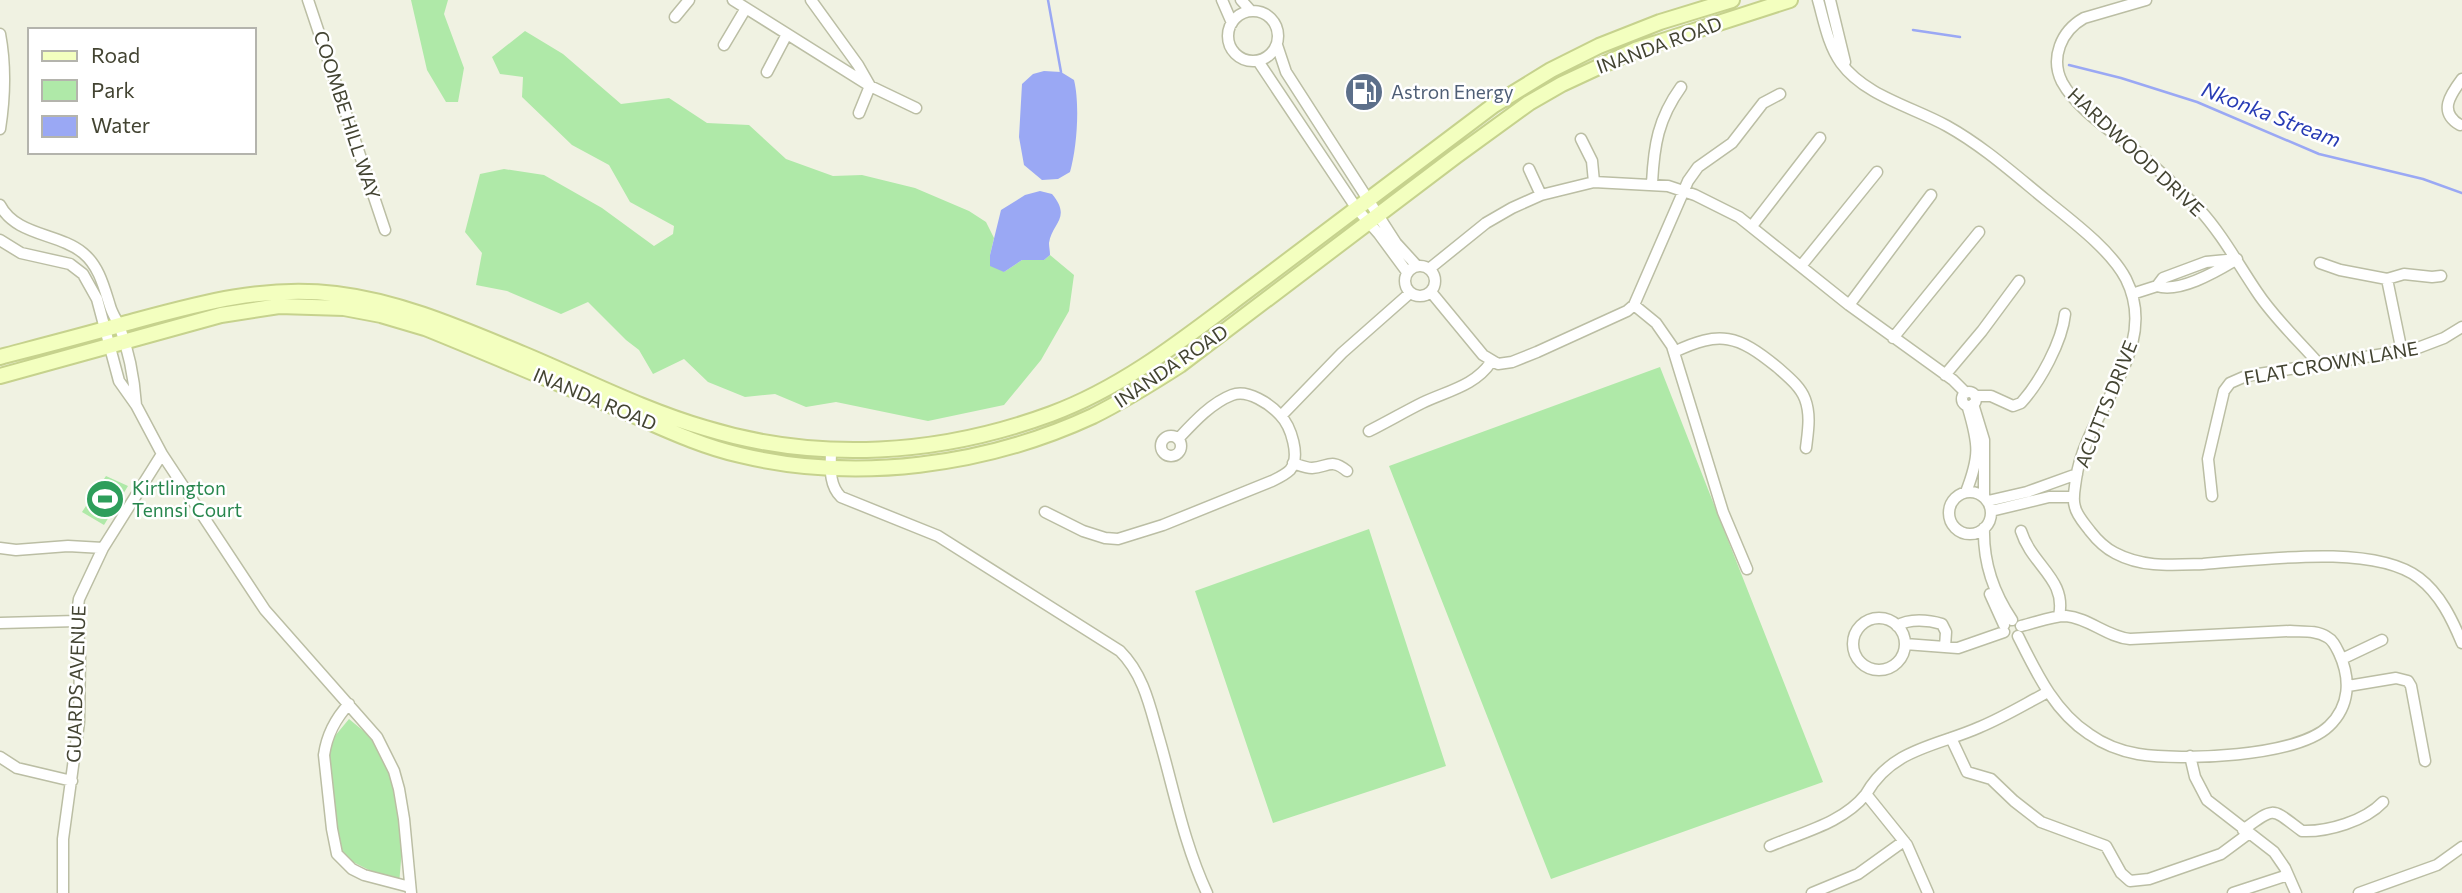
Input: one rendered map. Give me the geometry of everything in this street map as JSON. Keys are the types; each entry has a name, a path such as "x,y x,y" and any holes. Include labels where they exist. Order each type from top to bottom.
{"main road":[{"name":"INANDA ROAD","path":"0,357 212,300 253,293 303,291 369,299 446,323 664,414 705,428 792,447 877,451 949,443 1024,423 1077,403 1122,380 1164,354 1494,105 1551,70 1629,33 1732,0"},
{"name":"INANDA ROAD","path":"0,376 247,310 303,305 352,309 425,328 709,446 771,461 831,467 903,466 957,459 1037,438 1093,416 1143,388 1180,365 1502,121 1562,84 1635,50 1790,0"}],"street":[{"name":"COOMBE HILL WAY","path":"308,0 385,230"},
{"path":"675,17 688,0"},
{"path":"733,0 834,65 916,108"},
{"path":"811,0 870,86"},
{"path":"1222,0 1232,23"},
{"path":"1241,0 1251,11 1267,15 1273,21 1279,37 1269,56 1258,61 1241,59 1235,54 1228,38 1232,23 1237,17 1251,11"},
{"path":"1812,0 1847,70"},
{"name":"ACUTTS DRIVE","path":"1818,0 1832,46 1847,70 1875,90 1948,127 2011,172 2090,237 2124,275 2132,294 2136,320 2131,348 2087,443 2077,474 2074,496"},
{"path":"1830,0 1847,70"},
{"name":"HARDWOOD DRIVE","path":"2146,0 2075,23 2062,38 2058,51 2058,70 2070,94 2177,188 2215,228 2258,294 2320,365"},
{"path":"724,45 746,8"},
{"path":"0,34 4,66 0,129"},
{"path":"766,72 787,34"},
{"path":"1277,45 1286,72 1363,205"},
{"path":"834,65 847,51"},
{"path":"1258,61 1373,219 1396,243 1412,269"},
{"path":"2460,125 2449,116 2448,104 2462,79"},
{"path":"859,113 870,86"},
{"path":"1652,183 1654,146 1664,114 1681,87"},
{"path":"1431,292 1474,346 1491,362 1502,364 1527,357 1617,317 1634,305 1684,190 1698,167 1732,143 1763,103 1780,94"},
{"path":"1752,226 1820,138"},
{"path":"1581,139 1592,160 1594,182"},
{"path":"1530,169 1541,195"},
{"path":"1801,266 1877,172"},
{"path":"1412,269 1429,269 1486,223 1541,195 1594,182 1652,183 1684,190 1731,212 1752,226 1849,305 1945,375 1970,399 1983,440 1987,503 1991,517 1984,528 1972,534 1958,530 1953,525 1949,512 1954,499 1966,492 1973,492 1987,503 2074,496 2079,516 2101,542 2115,553 2138,563 2184,565 2353,557 2397,566 2420,579 2437,596 2462,643"},
{"path":"1849,305 1931,195"},
{"path":"0,205 20,225 84,253 95,266 112,328 109,346 119,381 136,405 162,454 258,601 305,657 349,704 377,737 394,771 404,819 411,890 364,875 343,861 335,847 324,755 332,726 349,704"},
{"path":"1892,338 1979,232"},
{"path":"0,240 21,253 70,264 83,274 112,328 124,342 134,375 136,405"},
{"path":"2132,294 2157,286 2163,278 2206,262 2237,259"},
{"path":"2320,262 2340,270 2387,279 2404,274 2441,276"},
{"path":"1412,269 1404,283 1410,293 1419,296 1431,292"},
{"path":"1429,269 1435,278 1431,292"},
{"path":"2387,279 2402,352"},
{"path":"1945,375 2019,281"},
{"path":"1281,416 1342,354 1410,293"},
{"path":"1634,305 1656,323 1674,352 1723,512 1746,569"},
{"path":"1970,399 1991,397 2013,406 2024,401 2060,336 2065,314"},
{"name":"FLAT CROWN LANE","path":"2212,496 2208,459 2224,391 2230,383 2246,376 2402,352 2432,344 2462,327"},
{"path":"1674,352 1696,342 1725,338 1739,341 1757,352 1784,374 1804,397 1809,421 1806,448"},
{"path":"1369,431 1471,382 1484,372 1491,362"},
{"path":"1045,512 1083,531 1118,539 1163,525 1272,481 1287,472 1293,464 1293,444 1281,416 1250,395 1233,395 1206,412 1178,439"},
{"path":"1966,492 1977,458 1970,399"},
{"path":"831,449 833,486 841,497 938,536 1120,651 1129,660 1144,687 1190,848 1207,893"},
{"name":"GUARDS AVENUE","path":"63,893 62,851 72,781 80,689 77,621 79,599 103,548 162,454"},
{"path":"1293,464 1312,468 1328,463 1336,464 1348,471"},
{"path":"1987,503 2077,474"},
{"path":"1984,528 1990,572 2012,628"},
{"path":"2021,531 2028,549 2061,596 2059,617"},
{"path":"1905,644 1962,647 2012,628 2059,617 2077,618 2130,639 2309,632 2330,639 2342,659 2348,686 2341,712 2322,732 2307,740 2277,749 2190,756 2145,755 2116,748 2083,730 2048,692 2012,628 1988,589 1978,547 1972,534"},
{"path":"0,548 16,550 68,545 103,548"},
{"path":"1881,618 1897,626 1904,636 1905,644 1904,651 1895,664 1881,670 1866,667 1853,648 1855,633 1866,622 1881,618"},
{"path":"0,623 77,621"},
{"path":"1897,626 1914,621 1942,624 1945,647"},
{"path":"2342,659 2382,640"},
{"path":"2348,686 2396,678 2408,681 2425,761"},
{"path":"1770,846 1850,810 1899,759 1922,747 1987,725 2048,692"},
{"path":"1951,738 1962,765 1970,774 1991,779 2028,814 2041,822 2106,846 2121,873 2130,881 2149,879 2221,854 2263,815 2273,812 2283,815 2302,831 2316,830 2366,816 2383,802"},
{"path":"2190,756 2196,780 2207,800 2274,852 2296,893"},
{"path":"0,757 17,768 72,781"},
{"path":"1866,794 1903,841 1927,892"},
{"path":"1812,893 1858,874 1903,841"},
{"path":"2359,893 2437,865 2462,847"},
{"path":"2233,893 2288,875"}],"green space":[{"path":"411,0 448,0 444,14 464,68 458,102 446,102 427,70"},
{"path":"525,31 563,54 621,104 669,98 707,123 749,125 786,159 833,176 862,175 915,188 969,211 986,222 994,238 990,255 1004,272 1022,260 1044,260 1050,255 1074,275 1069,311 1041,360 1004,405 928,421 836,402 806,407 775,394 745,397 708,382 684,359 653,374 639,350 588,302 561,314 507,291 476,285 482,253 465,232 480,174 504,169 544,175 602,208 654,246 673,234 674,226 630,202 609,165 572,145 522,97 523,77 500,74 492,57"},
{"path":"1660,367 1823,782 1551,879 1389,466"},
{"name":"Kirtlington Tennsi Court","path":"106,476 128,486 104,525 82,512"},
{"path":"1369,529 1446,766 1273,823 1195,591"},
{"path":"349,719 383,747 404,824 399,885 337,854 325,748"}],"water":[{"path":"1044,71 1061,72 1074,80 1077,113 1070,172 1058,179 1042,180 1024,165 1019,137 1022,84 1033,74"},
{"path":"1040,191 1052,194 1058,202 1061,215 1049,243 1050,255 1044,260 1022,260 1004,272 990,266 990,255 1001,210 1025,195"}],"waterway":[{"path":"1048,0 1061,72"},
{"name":"Nkonka Stream","path":"1913,30 1960,37"},
{"name":"Nkonka Stream","path":"2069,65 2197,102 2319,154 2423,179 2462,193"}],"place":[{"name":"Astron Energy","path":"1364,92"},
{"name":"Kirtlington Tennsi Court","path":"105,499"}]}
